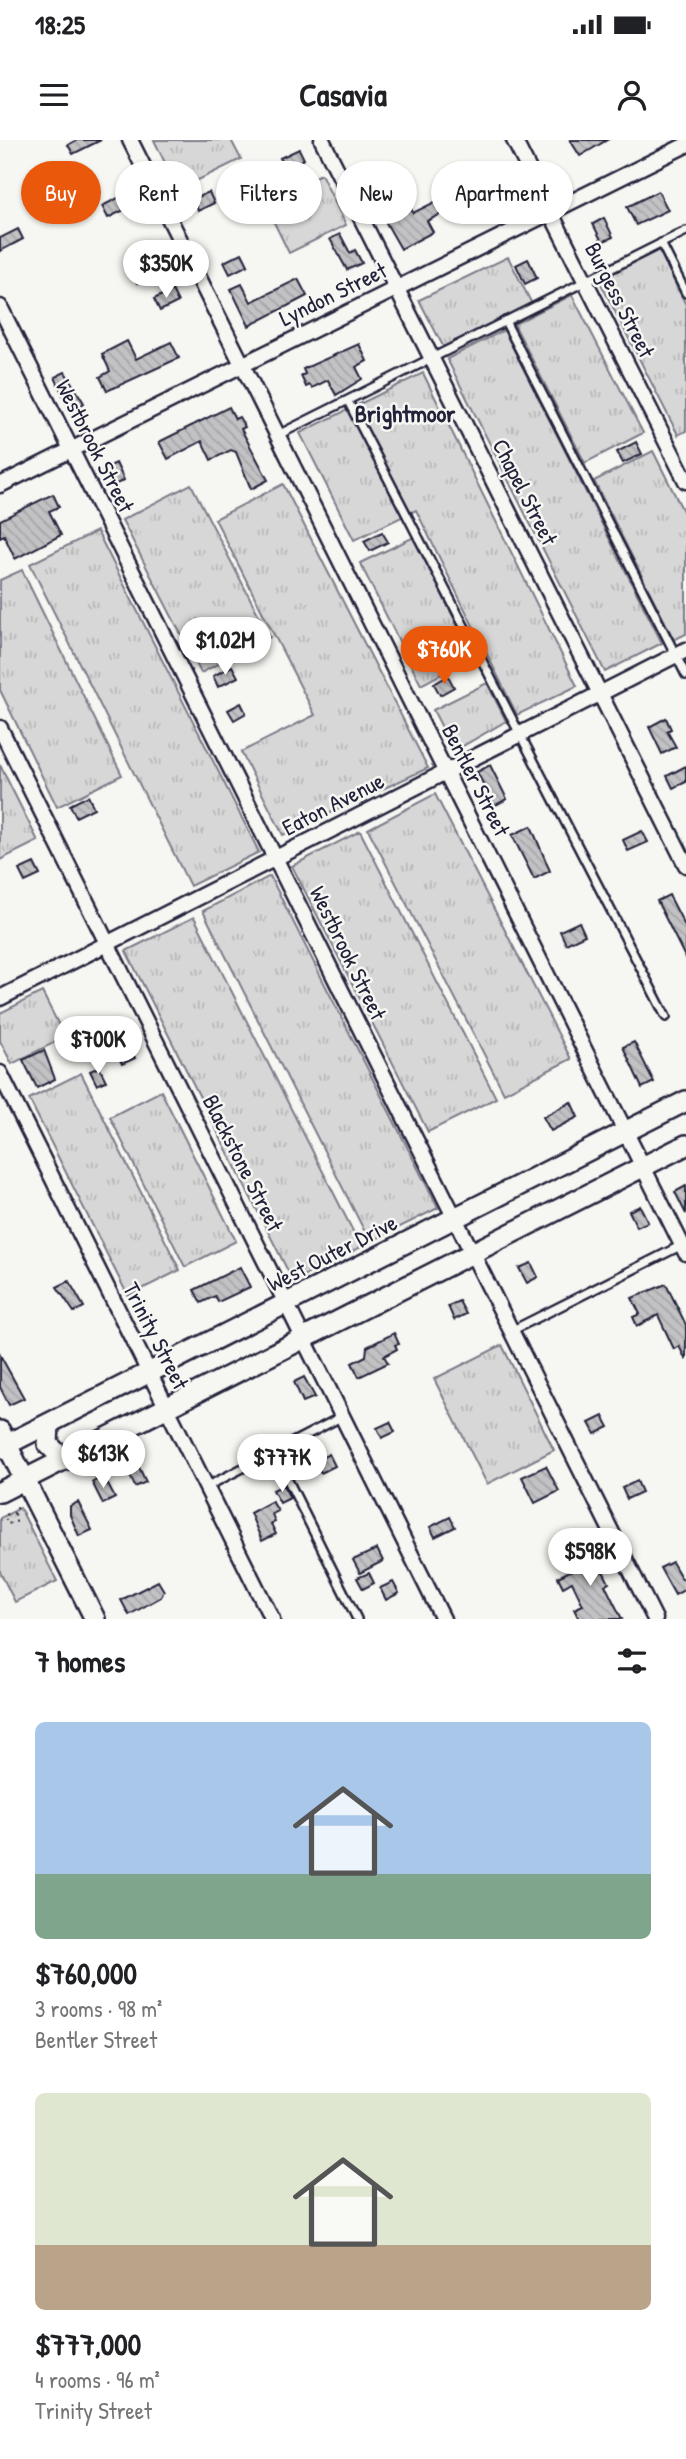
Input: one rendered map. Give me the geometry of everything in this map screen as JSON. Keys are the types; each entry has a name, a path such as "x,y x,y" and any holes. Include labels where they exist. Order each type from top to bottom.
{"main road":[{"name":"West Outer Drive","path":"2,1441 49,1424 686,1101"},
{"path":"0,1492 686,1145"},
{"path":"49,1424 48,1444 64,1460"},
{"path":"2,1441 26,1479 95,1619"}],"street":[{"name":"Bentler Street","path":"130,140 685,1247"},
{"name":"Chapel Street","path":"322,140 686,865"},
{"name":"Burgess Street","path":"514,140 524,161"},
{"name":"Lyndon Street","path":"573,201 686,145"},
{"name":"Lyndon Street","path":"0,485 526,224"},
{"name":"Burgess Street","path":"556,224 686,481"},
{"name":"Westbrook Street","path":"0,307 655,1619"},
{"name":"Eaton Avenue","path":"0,998 681,653"},
{"name":"Blackstone Street","path":"0,728 288,1302 443,1619"},
{"name":"Trinity Street","path":"0,1073 272,1619"}],"lane":[{"path":"278,435 686,230"},
{"path":"661,243 686,293"},
{"path":"505,321 681,653 686,675"},
{"path":"350,405 666,1017"},
{"path":"511,1331 685,1247"},
{"path":"206,1486 343,1416"},
{"path":"274,1452 357,1619"}],"path":[{"path":"15,1513 20,1502"}],"green space":[{"path":"154,140 231,140 241,159 216,161 216,171 202,178 202,161 164,161"},
{"path":"322,176 336,205 336,224 346,225 289,253 275,224 322,224"},
{"path":"659,250 686,305 686,431 678,435 599,280"},
{"path":"508,257 532,304 444,348 419,300"},
{"path":"572,295 643,433 585,463 514,324"},
{"path":"504,330 662,643 605,672 447,359"},
{"path":"423,373 577,686 517,715 416,510 354,540 300,433"},
{"path":"653,451 686,517 686,634 674,640 594,481"},
{"path":"191,484 270,637 201,673 122,520"},
{"path":"283,484 428,768 283,835 241,752 315,715 215,519"},
{"path":"97,531 259,852 190,886 30,564"},
{"path":"414,537 473,657 421,685 360,563"},
{"path":"22,570 122,775 57,807 0,690 0,580"},
{"path":"487,683 506,721 454,751 433,710"},
{"path":"0,765 38,841 0,860"},
{"path":"435,794 571,1059 504,1093 368,829"},
{"path":"360,831 496,1098 428,1132 292,866"},
{"path":"270,876 438,1208 370,1242 203,911"},
{"path":"194,917 361,1247 293,1281 126,951"},
{"path":"42,992 65,1037 12,1064 0,1041 0,1013"},
{"path":"81,1073 180,1270 128,1296 29,1099"},
{"path":"161,1091 236,1241 185,1267 110,1117"},
{"path":"502,1345 554,1450 487,1484 434,1379"},
{"path":"20,1508 57,1581 15,1602 0,1572 0,1518"}],"building":[{"path":"77,140 101,140 73,154 68,145"},
{"path":"570,140 607,140 580,156"},
{"path":"299,149 304,159 282,161 280,158"},
{"path":"658,191 668,210 636,225 627,207"},
{"path":"209,192 214,203 202,209 202,195"},
{"path":"115,200 115,214 108,218 102,206"},
{"path":"431,204 431,219 427,221 433,232 401,249 387,224 417,224 417,211"},
{"path":"604,218 613,237 602,242 593,224"},
{"path":"18,229 23,239 0,251 0,238"},
{"path":"340,234 350,253 355,250 362,263 347,270 330,239"},
{"path":"242,253 248,265 230,274 224,262"},
{"path":"159,258 164,269 137,283 132,272"},
{"path":"528,259 537,278 525,284 516,265"},
{"path":"298,279 307,296 249,326 231,289 242,284 251,302"},
{"path":"172,290 178,302 160,311 154,299"},
{"path":"127,341 136,359 171,342 179,358 107,391 100,377 110,371 102,354"},
{"path":"359,344 367,361 356,367 362,379 336,395 328,380 312,388 310,385 306,387 301,376 305,374 303,369"},
{"path":"65,372 84,403 71,413 55,377"},
{"path":"229,407 235,419 239,417 245,427 241,429 268,480 251,489 236,452 231,450 211,460 202,441 168,459 159,442"},
{"path":"636,442 642,454 623,463 617,452"},
{"path":"116,463 124,480 111,487 102,470"},
{"path":"53,494 59,507 49,511 61,535 15,559 4,535 0,537 0,520"},
{"path":"382,532 388,542 370,551 364,541"},
{"path":"232,666 238,677 218,687 213,676"},
{"path":"448,676 454,687 440,695 434,684"},
{"path":"241,703 246,713 234,720 228,710"},
{"path":"666,718 671,729 667,731 676,747 662,754 649,727"},
{"path":"490,765 507,799 494,806 477,772"},
{"path":"686,766 686,782 673,788 667,776"},
{"path":"88,796 94,808 76,817 70,805"},
{"path":"531,826 550,871 534,879 512,835"},
{"path":"642,831 648,842 628,851 623,840"},
{"path":"34,863 40,875 25,882 19,870"},
{"path":"669,895 686,928 686,959 657,901"},
{"path":"579,922 585,935 566,944 560,931"},
{"path":"634,1042 654,1082 642,1088 623,1047"},
{"path":"130,1047 135,1058 122,1064 117,1054"},
{"path":"44,1050 55,1079 37,1088 23,1060"},
{"path":"99,1067 106,1081 97,1085 90,1071"},
{"path":"571,1102 578,1117 551,1131 543,1117"},
{"path":"686,1186 686,1214 675,1192"},
{"path":"640,1206 648,1222 637,1227 629,1211"},
{"path":"531,1263 538,1277 527,1283 519,1268"},
{"path":"240,1267 250,1287 218,1302 215,1296 201,1303 194,1290"},
{"path":"69,1281 84,1307 74,1312 57,1287"},
{"path":"666,1284 686,1325 686,1360 679,1346 674,1349 658,1315 637,1326 633,1317 640,1314 632,1298"},
{"path":"459,1301 466,1314 454,1320 448,1306"},
{"path":"394,1333 399,1344 395,1345 397,1349 384,1356 388,1363 359,1377 352,1363 366,1356 367,1347"},
{"path":"0,1355 24,1398 9,1405 0,1387"},
{"path":"304,1377 315,1397 303,1402 294,1382"},
{"path":"603,1416 609,1427 595,1434 589,1423"},
{"path":"390,1422 395,1432 382,1438 377,1428"},
{"path":"329,1454 335,1466 321,1473 315,1461"},
{"path":"137,1463 146,1482 135,1487 127,1468"},
{"path":"546,1466 559,1491 535,1503 522,1477"},
{"path":"104,1477 115,1498 103,1504 92,1482"},
{"path":"637,1481 642,1492 627,1499 622,1488"},
{"path":"283,1485 290,1498 280,1503 273,1490"},
{"path":"272,1501 278,1511 272,1514 275,1522 271,1524 276,1534 262,1541 250,1513"},
{"path":"78,1502 92,1530 79,1536 70,1515 70,1506"},
{"path":"450,1517 455,1527 435,1537 430,1527"},
{"path":"587,1546 598,1573 603,1571 609,1583 605,1585 622,1619 579,1619 574,1609 583,1605 572,1582 563,1587 558,1577 576,1568 569,1555"},
{"path":"377,1549 383,1561 360,1573 353,1560"},
{"path":"672,1562 682,1579 686,1577 686,1589 675,1595 660,1568"},
{"path":"369,1573 374,1583 363,1589 357,1578"},
{"path":"158,1581 164,1591 161,1597 129,1615 121,1600"},
{"path":"393,1582 399,1593 386,1600 380,1588"}],"district":[{"name":"Brightmoor","path":"405,414"}]}
